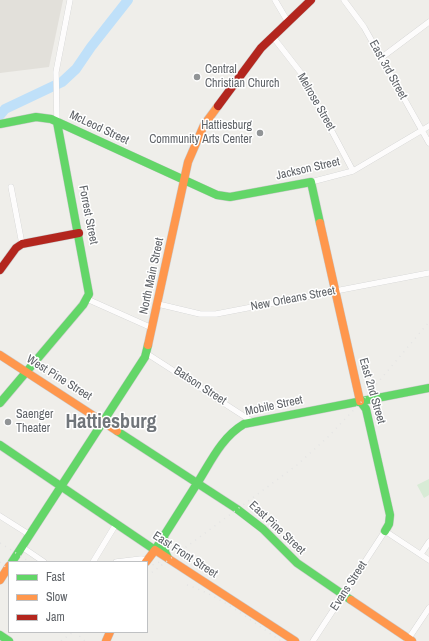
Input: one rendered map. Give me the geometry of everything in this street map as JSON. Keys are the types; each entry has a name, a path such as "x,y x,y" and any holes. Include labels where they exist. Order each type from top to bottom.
{"main road":[{"name":"North Main Street","path":"13,561 62,487 146,353 184,181 192,149 200,131 261,48 311,0"},
{"name":"McLeod Street","path":"3,124 36,117 57,122 184,181"},
{"name":"Forrest Street","path":"57,122 90,292 87,299"},
{"name":"Jackson Street","path":"184,181 217,195 230,197 310,182"},
{"name":"East 2nd Street","path":"310,182 360,401 366,409 390,515 390,524 385,531"},
{"path":"0,270 16,248 22,244 79,233"},
{"path":"0,403 87,299"},
{"name":"West Pine Street","path":"0,355 104,421"},
{"name":"Mobile Street","path":"147,561 231,432 239,426 429,388"},
{"name":"East Pine Street","path":"104,421 252,519 296,564 343,594 409,640"},
{"name":"East Front Street","path":"0,445 155,550 295,641"},
{"path":"164,535 165,552 168,558"},
{"path":"0,580 8,568"},
{"path":"0,635 9,641"}],"street":[{"name":"Forrest Street","path":"57,122 56,72 70,0"},
{"path":"275,0 288,22"},
{"name":"East 3rd Street","path":"344,0 364,27 429,143"},
{"path":"381,58 429,22"},
{"name":"Melrose Street","path":"273,37 301,73 354,170"},
{"name":"Jackson Street","path":"310,182 354,170 429,126"},
{"path":"11,187 22,244"},
{"name":"New Orleans Street","path":"158,304 200,314 216,314 429,273"},
{"path":"87,299 152,328"},
{"name":"Batson Street","path":"146,353 253,422"},
{"path":"0,516 30,535"},
{"path":"94,561 116,524"},
{"path":"385,531 429,560"},
{"name":"Evans Street","path":"313,641 385,531"},
{"path":"421,554 429,542"},
{"path":"22,547 43,561"},
{"path":"124,561 141,559 147,561"},
{"path":"409,640 429,608"}],"shaded area":[{"path":"0,0 63,0 49,67 0,73"}],"green space":[{"path":"429,479 429,495 424,498 417,485"}],"waterway":[{"path":"0,115 5,109 62,82 76,69 91,47 128,0"}],"railway":[{"path":"148,575 297,465 329,436 363,400 429,322"},
{"path":"0,543 28,561"},
{"path":"148,567 162,561"},
{"path":"0,562 8,569"},
{"path":"187,585 224,602 281,641"},
{"path":"61,641 72,633"},
{"path":"76,633 85,641"}],"traffic: fast":[{"path":"0,124 36,117 51,119 217,195 230,197 311,182 320,223"},
{"path":"0,403 83,305 89,294 57,122"},
{"path":"13,561 145,357 148,345"},
{"path":"198,482 223,443 236,429 244,424 429,388"},
{"path":"360,401 366,409 390,515 389,524 385,531"},
{"path":"117,431 237,509 263,529 297,563 351,600"},
{"path":"0,445 155,550 198,482"},
{"path":"164,536 165,552 168,558"},
{"path":"0,635 9,641"}],"traffic: slow":[{"path":"148,345 188,162 204,125 218,106"},
{"path":"320,223 360,401"},
{"path":"0,355 117,431"},
{"path":"147,561 155,550 295,641"},
{"path":"0,580 8,568"},
{"path":"351,600 412,641"},
{"path":"106,641 110,633"}],"traffic: jam":[{"path":"218,106 261,48 311,0"},
{"path":"0,270 16,248 22,244 79,233"}],"place":[{"name":"Central Christian Church","path":"197,77"},
{"name":"Hattiesburg Community Arts Center","path":"260,133"},
{"name":"Saenger Theater","path":"8,422"}],"district":[{"name":"Hattiesburg","path":"111,423"}]}
